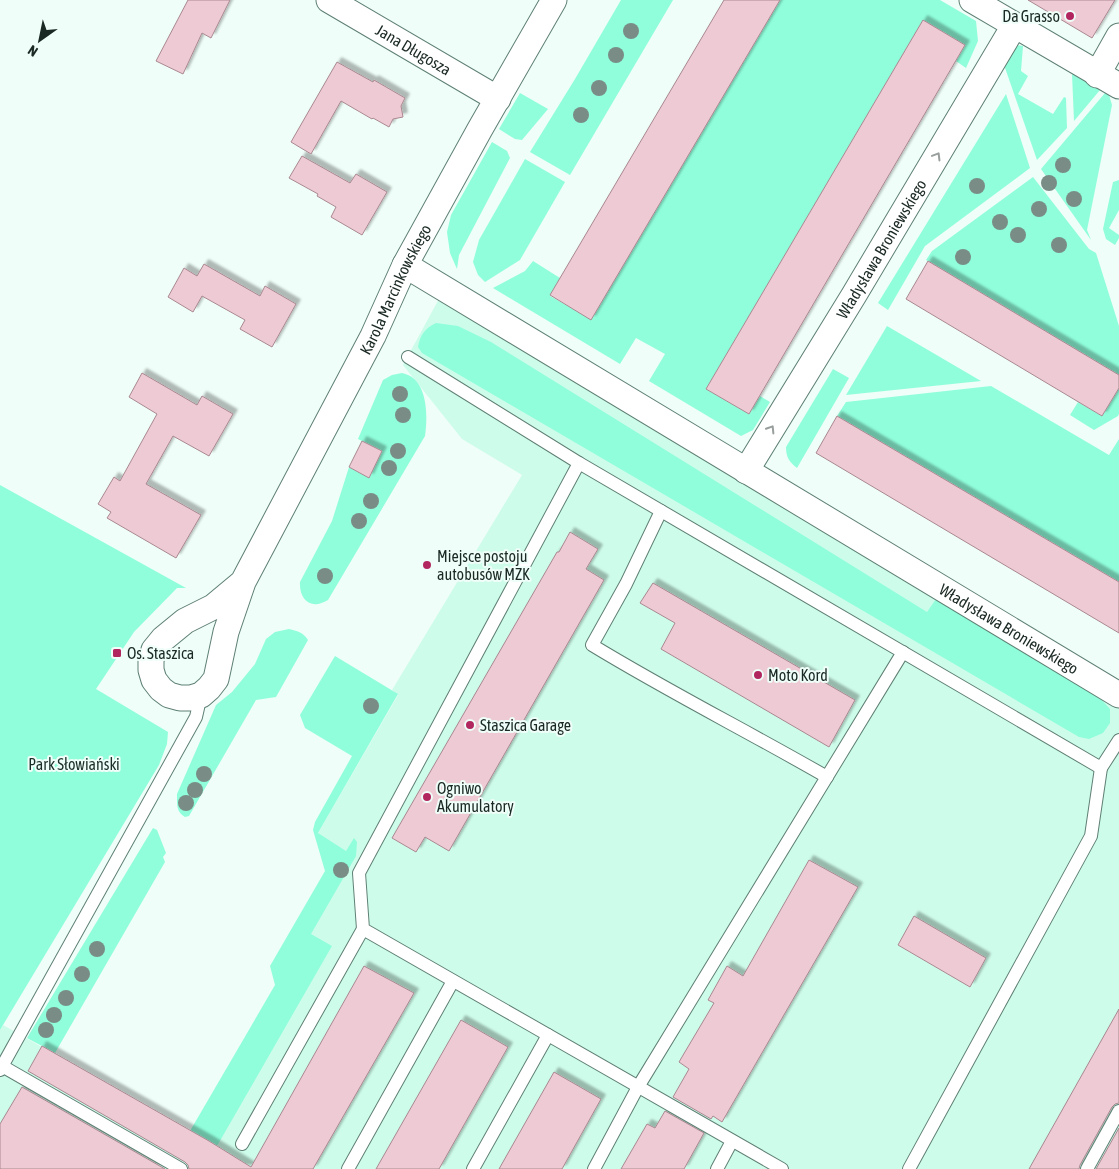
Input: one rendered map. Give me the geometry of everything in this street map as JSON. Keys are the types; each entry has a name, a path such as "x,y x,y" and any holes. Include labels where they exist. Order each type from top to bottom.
{"street":[{"name":"Jana Długosza","path":"329,0 498,99"},
{"name":"Karola Marcinkowskiego","path":"243,582 373,336 405,265 554,0"},
{"path":"972,0 1097,75 1119,86"},
{"name":"Władysława Broniewskiego","path":"746,471 854,295 1014,26"},
{"path":"1097,75 1119,36"},
{"name":"Władysława Broniewskiego","path":"405,265 1119,694"},
{"path":"243,582 226,632 216,679 201,695 180,698 169,695 154,680 151,660 154,650 163,639 185,621 213,607 243,582"}],"lane":[{"path":"408,357 579,463 1101,768"},
{"path":"242,1144 363,930 359,873 579,463"},
{"path":"661,511 626,584 592,645 693,704 772,745 827,777"},
{"path":"594,1169 638,1087 903,652"},
{"path":"181,1169 1,1068 196,717 201,695"},
{"path":"909,1169 1091,836 1101,768 1119,740"},
{"path":"363,930 782,1169"},
{"path":"348,1169 453,981"},
{"path":"473,1169 548,1035"},
{"path":"1086,1169 1119,1111"},
{"path":"717,1169 732,1141"}],"shaded area":[{"path":"440,297 1119,704 1119,1169 0,1169 0,1030 3,1025 217,1146 300,932 343,857 318,833 398,695 392,690 522,475 462,439 403,365"}],"green space":[{"path":"621,0 673,0 570,175 530,152"},
{"path":"780,0 940,0 976,21 978,41 966,68 956,61 965,45 923,20 706,389 749,414 760,396 770,402 753,430 741,436 649,381 665,354 636,338 620,364 493,288 525,271 533,261 560,278 550,296 591,319"},
{"path":"1017,45 1023,46 1021,71 1028,76 1018,94 1053,114 1064,97 1066,98 1067,128 1037,160 1003,62 1011,49"},
{"path":"1072,74 1100,90 1074,121"},
{"path":"520,93 548,109 522,140 515,139 499,129"},
{"path":"1105,93 1109,95 1112,105 1087,230 1091,240 1041,169"},
{"path":"1006,94 1030,168 925,246 888,310 878,303"},
{"path":"492,142 507,151 510,158 459,255 457,269 450,253 447,232 451,215"},
{"path":"525,159 565,182 520,260 485,282 478,275 473,262 479,240"},
{"path":"1033,177 1089,249 1096,253 1119,326 1119,375 926,260 932,251"},
{"path":"1119,180 1119,210 1109,228 1119,235 1115,245 1106,239 1103,229 1113,182"},
{"path":"436,323 458,326 491,342 927,612 936,599 1099,697 1110,709 1110,723 1103,733 1089,739 1079,737 422,353 418,347 420,339 429,327"},
{"path":"887,326 981,381 846,395"},
{"path":"833,369 849,378 797,468 789,459 786,447"},
{"path":"402,373 411,376 417,382 424,398 426,408 425,436 328,600 312,604 304,599 300,589 300,582 332,521 349,467 369,477 382,451 358,439 383,380 392,375"},
{"path":"991,386 1109,455 1119,439 1119,582 837,416 846,402"},
{"path":"1119,388 1118,416 1094,430 1070,415 1078,402 1102,416"},
{"name":"Park Słowiański","path":"0,485 186,588 177,588 134,632 96,689 168,732 167,744 159,765 0,1030"},
{"path":"289,629 297,631 308,640 276,697 256,700 189,816 185,817 179,810 177,794 216,705 232,692 255,664 266,639 275,632"},
{"path":"335,656 398,694 318,833 346,851 354,838 357,842 356,856 311,934 332,946 217,1146 190,1131 275,985 270,966 325,871 313,830 315,822 352,756 305,728 300,715"},
{"path":"153,828 157,830 166,853 163,857 165,862 55,1053 27,1038"}],"building":[{"path":"188,0 230,0 211,38 202,33 183,74 156,61"},
{"path":"724,0 780,0 591,320 550,295"},
{"path":"1028,0 1115,0 1092,38"},
{"path":"923,20 965,45 749,414 706,389"},
{"path":"337,62 405,98 401,106 403,117 393,119 389,127 341,101 311,154 291,142"},
{"path":"302,156 350,183 356,174 387,192 362,235 331,217 336,207 317,196 318,194 289,178"},
{"path":"928,261 1119,375 1119,388 1102,416 906,299"},
{"path":"204,264 260,296 265,286 296,304 272,347 240,329 245,320 202,296 193,312 168,297 184,268 197,276"},
{"path":"142,373 197,405 202,396 233,414 209,456 173,436 146,484 201,515 176,558 107,518 111,512 98,504 114,477 120,481 157,414 129,397"},
{"path":"837,416 1119,582 1119,633 816,453"},
{"path":"362,441 382,451 369,478 349,467"},
{"path":"570,532 598,549 586,569 604,580 449,851 425,837 416,852 392,838"},
{"name":"Moto Kord","path":"653,583 855,700 829,747 661,649 675,623 640,603"},
{"path":"809,860 858,887 722,1122 713,1116 711,1119 673,1097 689,1069 679,1062 714,1003 708,1000 727,966 743,976"},
{"path":"914,916 986,958 970,987 898,945"},
{"path":"364,966 414,993 313,1169 189,1169 185,1162 28,1071 42,1046 251,1167"},
{"path":"1119,1009 1119,1103 1112,1107 1079,1169 1029,1169"},
{"path":"461,1020 508,1047 439,1169 376,1169"},
{"path":"554,1072 601,1099 562,1169 499,1169"},
{"path":"22,1087 165,1169 0,1169 0,1124"},
{"path":"665,1111 704,1133 684,1169 621,1169 647,1124 655,1128"},
{"path":"1119,1128 1119,1169 1096,1169"}],"place":[{"name":"Da Grasso","path":"1070,16"},
{"name":"Miejsce postoju autobusów MZK","path":"427,565"},
{"name":"Os. Staszica","path":"117,653"},
{"name":"Moto Kord","path":"758,675"},
{"name":"Staszica Garage","path":"470,725"},
{"name":"Ogniwo Akumulatory","path":"427,797"}]}
